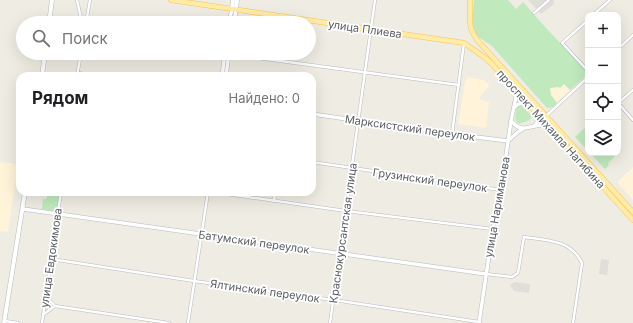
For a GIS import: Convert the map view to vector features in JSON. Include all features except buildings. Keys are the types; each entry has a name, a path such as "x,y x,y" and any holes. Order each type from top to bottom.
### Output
{"main road":[{"path":"50,16 52,0"},
{"name":"улица Плиева","path":"171,0 280,16"},
{"path":"233,0 234,9"},
{"path":"234,9 237,0"},
{"name":"проспект Михаила Нагибина","path":"471,0 470,28 478,41 537,107 547,126 633,220"},
{"name":"улица Плиева","path":"316,22 464,43"},
{"name":"проспект Михаила Нагибина","path":"464,43 484,57 633,212"},
{"path":"43,72 44,60"},
{"path":"5,322 25,196"}],"street":[{"path":"77,0 80,16"},
{"path":"87,16 90,0"},
{"name":"Краснокурсантская улица","path":"330,323 375,0"},
{"path":"534,13 549,0"},
{"path":"596,12 610,0"},
{"path":"232,16 234,9"},
{"path":"234,9 234,16"},
{"path":"585,23 562,43 585,68"},
{"path":"619,48 633,35"},
{"path":"452,134 464,43"},
{"path":"78,72 80,60"},
{"path":"223,72 225,60"},
{"path":"226,72 227,60"},
{"path":"278,60 459,85"},
{"path":"535,126 537,122 585,80"},
{"path":"621,100 633,90"},
{"name":"улица Нариманова","path":"479,322 517,92"},
{"path":"513,109 519,104 527,103 537,107"},
{"path":"621,106 633,120"},
{"name":"Марксистский переулок","path":"316,115 508,141"},
{"path":"511,121 516,126 523,129"},
{"path":"508,141 523,129 535,126 547,126"},
{"name":"Грузинский переулок","path":"316,163 501,190"},
{"name":"улица Евдокимова","path":"42,323 60,196"},
{"path":"188,323 207,196"},
{"path":"240,196 493,230"},
{"path":"274,201 275,196"},
{"name":"Батумский переулок","path":"23,209 486,274"},
{"path":"486,274 512,277 518,273 524,237 554,241 567,246 575,252 582,263 573,323"},
{"name":"Ялтинский переулок","path":"51,259 479,322"},
{"path":"46,297 55,306 169,323"},
{"path":"43,315 55,306"},
{"path":"5,322 18,323"}],"shaded area":[{"path":"528,0 554,0 554,4 541,14"},
{"path":"467,77 484,80 489,84 479,99 489,102 486,128 458,124"},
{"path":"564,84 570,90 557,102 550,95 550,88 559,87"},
{"path":"0,162 16,164 16,178 8,232 0,231"},
{"path":"633,167 633,200 617,182"},
{"path":"601,259 609,260 607,275 599,274"},
{"path":"515,282 530,284 529,293 514,291 510,285"}],"green space":[{"path":"474,0 508,0 516,9 523,2 585,69 585,77 570,90 564,84 560,88 550,88 551,95 557,103 553,107 547,108 492,46 474,34 472,26"},
{"path":"521,105 531,115 531,117 530,120 519,124 515,119 517,107"},
{"path":"585,128 585,148 575,137"},
{"path":"593,156 616,156 608,163 609,165 605,169"},
{"path":"47,196 59,196 57,209 54,211 42,209 43,199 46,199"}]}
